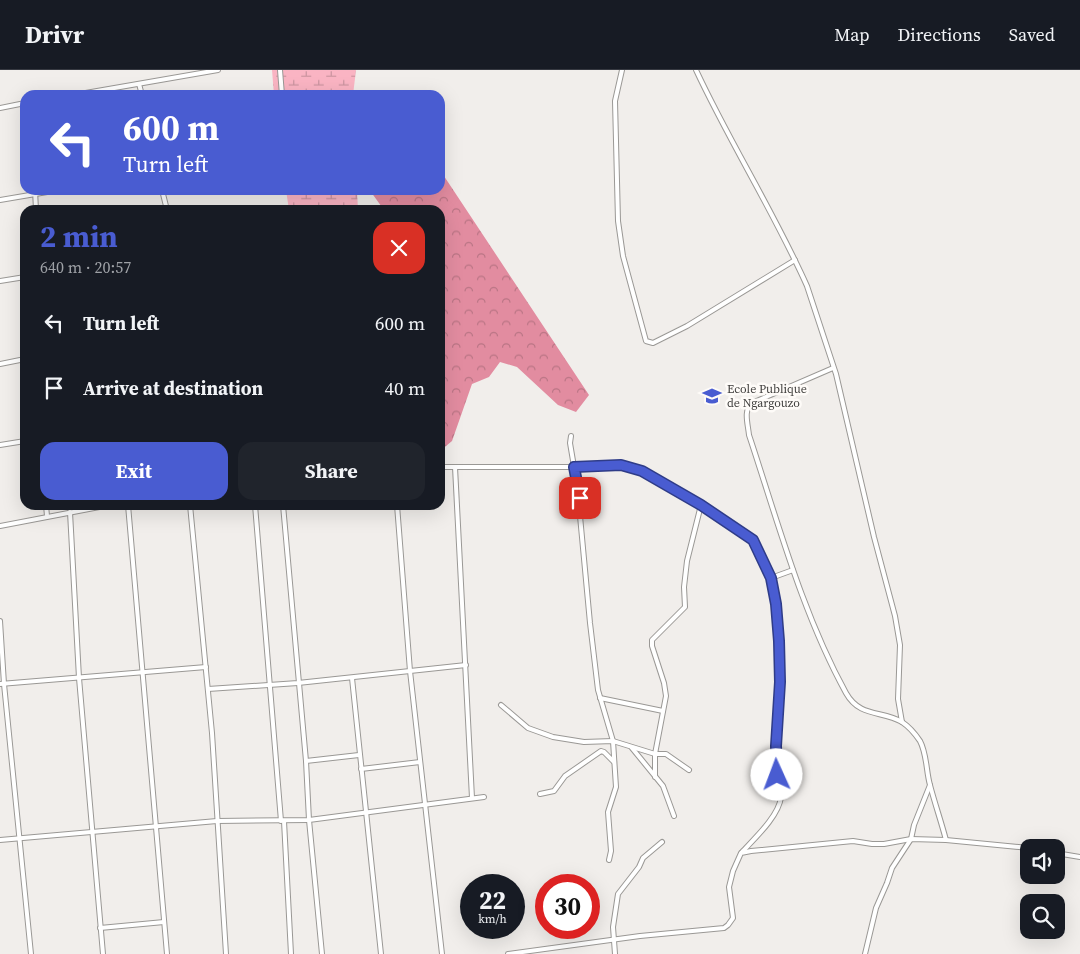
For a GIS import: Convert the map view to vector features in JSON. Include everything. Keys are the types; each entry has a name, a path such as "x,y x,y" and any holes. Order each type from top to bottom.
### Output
{"street":[{"path":"104,90 218,70"},
{"path":"280,70 282,90"},
{"path":"622,70 616,101 618,222 623,256 646,341 652,343 658,341 687,326 795,260"},
{"path":"696,70 772,212 807,286 836,374 874,537 895,616 900,645 898,699 902,722"},
{"path":"139,84 141,90"},
{"path":"0,108 20,104"},
{"path":"0,200 22,195"},
{"path":"0,281 20,278"},
{"path":"0,364 20,360"},
{"path":"833,368 748,406 746,412 749,435 813,628 854,705 862,710 902,722 920,741 946,840"},
{"path":"571,436 581,508 580,516 590,623 600,698 613,741 616,787 608,812 611,850 609,860"},
{"path":"0,445 20,441"},
{"path":"445,467 621,465 642,471 701,505 753,540 771,578 776,604 780,682 776,761 781,798 775,812 760,834 736,859 729,887 734,914 728,925 724,928 508,954"},
{"path":"456,467 472,798"},
{"path":"655,777 655,754 666,696 652,640 685,608 684,587 687,561 701,505"},
{"path":"46,510 47,516"},
{"path":"0,526 81,510"},
{"path":"128,510 167,954"},
{"path":"190,510 208,689 226,954"},
{"path":"255,510 283,821 291,954"},
{"path":"283,510 322,954"},
{"path":"397,510 410,671 442,954"},
{"path":"70,512 79,678 103,954"},
{"path":"771,578 793,570"},
{"path":"0,621 2,684 31,954"},
{"path":"208,689 352,678 466,665"},
{"path":"2,684 206,667"},
{"path":"352,678 381,954"},
{"path":"600,698 663,712"},
{"path":"501,705 528,728 553,737 584,742 613,741 655,754 666,754 689,770"},
{"path":"632,748 663,786 674,816"},
{"path":"540,794 554,791 565,776 601,751 614,762"},
{"path":"306,761 359,755"},
{"path":"361,769 420,762"},
{"path":"865,954 876,908 888,883 892,868 910,839 930,784"},
{"path":"0,840 217,821 309,820 484,796"},
{"path":"741,853 853,841 884,844 910,839 946,840 1020,847"},
{"path":"615,954 614,914 618,894 639,867 643,858 662,842"},
{"path":"1065,854 1080,857"},
{"path":"100,928 164,922"}],"green space":[{"path":"272,70 356,70 354,90 274,90"},
{"path":"445,178 589,395 576,412 558,405 517,367 500,362 489,377 472,384 452,441 445,447 445,205 380,205 373,195 445,195"},
{"path":"287,195 357,195 358,205 288,205"}],"place":[{"name":"Ecole Publique de Ngargouzo","path":"712,396"}],"route":[{"path":"580,498 574,467 621,465 642,471 688,497 753,540 771,578 776,604 780,682 776,746 777,775"}]}
